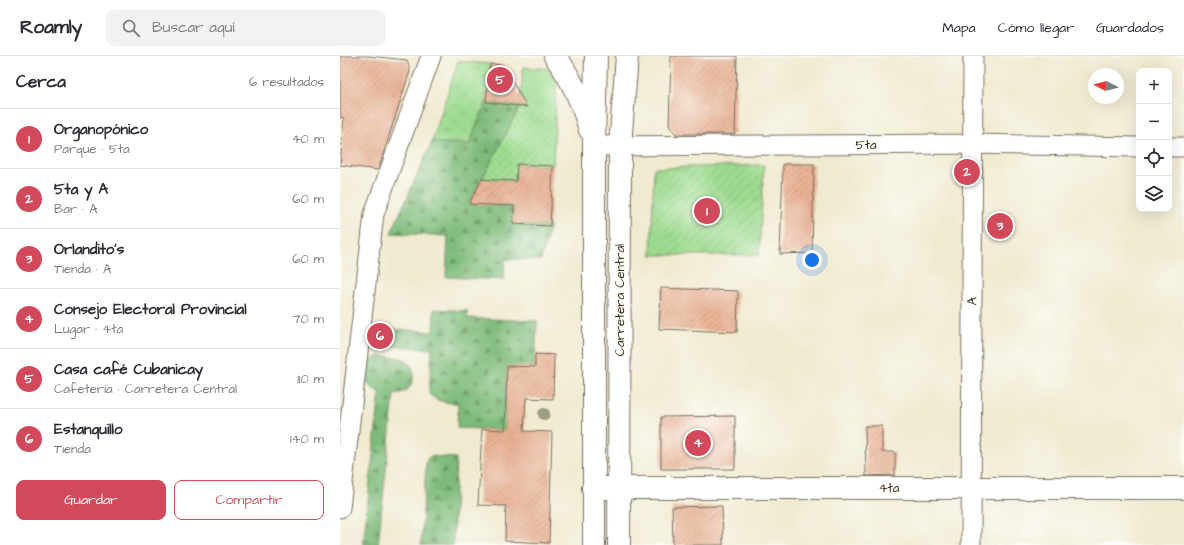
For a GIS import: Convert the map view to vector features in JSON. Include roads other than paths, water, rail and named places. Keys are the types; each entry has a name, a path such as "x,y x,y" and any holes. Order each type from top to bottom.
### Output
{"main road":[{"path":"555,56 566,72 586,115 594,146"},
{"name":"Carretera Central","path":"594,545 594,146 596,56"},
{"name":"Carretera Central","path":"618,545 620,146 627,56"},
{"name":"4ta","path":"593,488 1184,488"}],"street":[{"path":"340,508 374,214 431,56"},
{"name":"A","path":"971,545 970,488 973,56"},
{"name":"5ta","path":"594,146 973,144 1136,147"},
{"path":"1172,147 1184,147"}],"place":[{"name":"Casa café Cubanicay","path":"500,80"},
{"name":"5ta y A","path":"967,172"},
{"name":"Organopónico","path":"707,211"},
{"name":"Orlandito's","path":"1000,226"},
{"name":"Estanquillo","path":"380,336"},
{"name":"Consejo Electoral Provincial","path":"698,443"}]}
